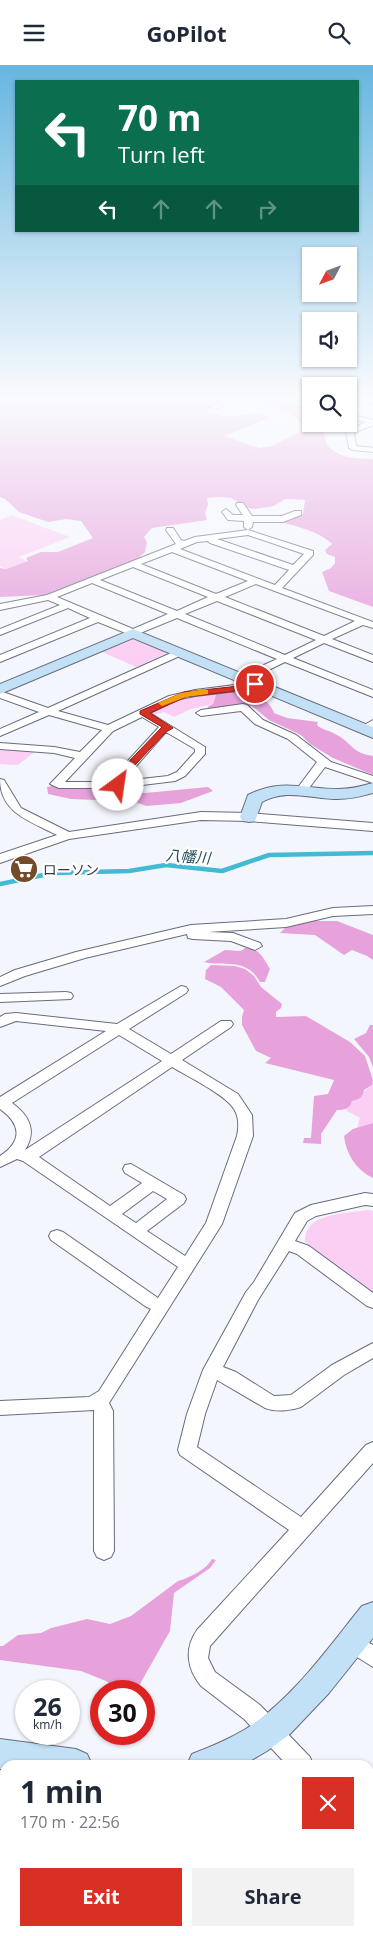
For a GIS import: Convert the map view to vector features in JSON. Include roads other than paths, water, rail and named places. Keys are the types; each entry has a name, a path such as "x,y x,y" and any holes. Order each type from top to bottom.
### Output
{"street":[{"path":"240,505 249,518 247,530 249,531"},
{"path":"229,517 283,519 298,513"},
{"path":"201,529 213,541 295,569"},
{"path":"170,530 178,542 184,544"},
{"path":"0,607 49,597 184,544 211,537 249,531 310,553 276,589"},
{"path":"172,549 373,625"},
{"path":"132,564 373,659"},
{"path":"92,580 373,695"},
{"path":"0,689 255,581"},
{"path":"49,597 248,681 369,729"},
{"path":"0,632 68,605"},
{"path":"0,659 98,618"},
{"path":"248,681 284,658 363,621"},
{"path":"0,733 180,652"},
{"path":"143,713 200,747 200,751 181,774 171,779 118,785 59,785 56,783 109,729 143,713 184,695 250,687 248,681"},
{"path":"0,693 47,711 109,729"},
{"path":"201,713 242,707 262,724 292,737 324,762 351,774 373,780"},
{"path":"118,785 117,779 162,730 169,728"},
{"path":"0,745 82,756"},
{"path":"302,790 324,762"},
{"path":"0,775 17,810 67,836"},
{"path":"249,817 252,801 258,797 282,790 302,790 335,795 373,788"},
{"path":"0,859 15,852 67,836 201,817 249,817 373,827"},
{"path":"0,982 20,973 81,955 183,930 211,926 286,923 333,912 373,910"},
{"path":"183,930 190,934 233,937 255,946"},
{"path":"22,1155 24,1125 13,1111 1,1103 182,990"},
{"path":"0,998 66,996"},
{"path":"0,1023 10,1017 16,1017 111,1027 232,1097 241,1106 247,1119 245,1136 214,1224 106,1396 98,1401 80,1405 0,1408"},
{"path":"0,1162 22,1155 172,1061 226,1024"},
{"path":"22,1155 188,1265"},
{"path":"131,1169 178,1199 136,1231"},
{"path":"110,1214 153,1183"},
{"path":"302,1528 187,1450 196,1414 212,1370 252,1296 301,1217 312,1211 365,1199 373,1200"},
{"path":"57,1235 151,1302 162,1306"},
{"path":"286,1244 303,1250 373,1302"},
{"path":"212,1370 230,1377 271,1403 295,1402 332,1373 373,1350"},
{"path":"98,1401 104,1411 104,1551"},
{"path":"297,1760 252,1711 208,1679 200,1666 198,1650 204,1637 373,1450"},
{"path":"217,1760 235,1753 270,1731 362,1649 373,1615"},
{"path":"0,1754 41,1760"}],"waterway":[{"name":"八幡川","path":"0,884 53,873 129,871 166,865 222,871 269,855 373,853"}],"place":[{"name":"ローソン","path":"24,869"}]}
